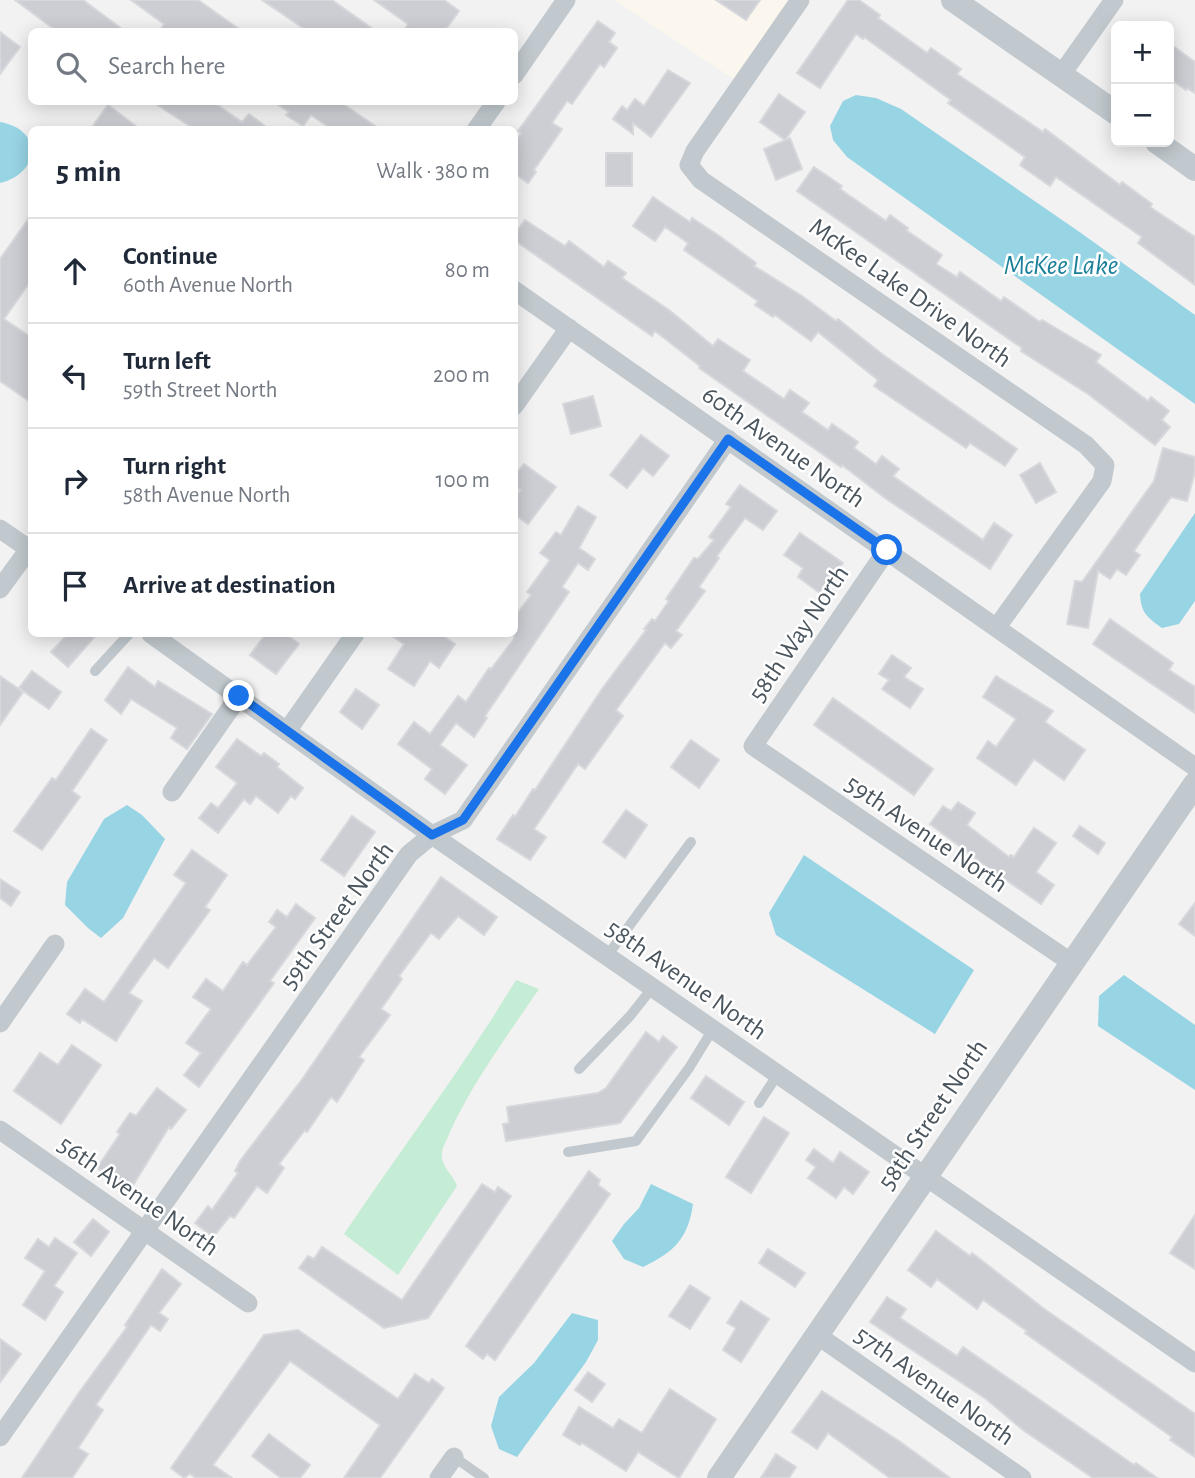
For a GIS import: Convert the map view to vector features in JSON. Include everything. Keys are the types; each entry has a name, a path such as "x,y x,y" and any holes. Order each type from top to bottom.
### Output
{"street":[{"path":"518,69 566,0"},
{"name":"McKee Lake Drive North","path":"800,0 695,151 689,165 701,180 1086,445 1105,465 1102,481 998,628"},
{"path":"953,0 1111,110"},
{"path":"1061,75 1114,0"},
{"path":"479,126 494,105"},
{"path":"1164,147 1195,169"},
{"name":"60th Avenue North","path":"518,293 1195,767"},
{"path":"518,400 569,328"},
{"name":"59th Street North","path":"0,1437 409,853 432,835 463,820 728,439"},
{"path":"0,529 28,549"},
{"name":"58th Way North","path":"753,746 887,550"},
{"path":"0,589 28,553"},
{"name":"58th Avenue North","path":"155,637 432,835 1195,1363"},
{"path":"287,731 353,637"},
{"path":"172,792 239,696"},
{"name":"59th Avenue North","path":"753,746 1072,963"},
{"name":"58th Street North","path":"719,1478 1195,784"},
{"path":"0,1023 55,944"},
{"name":"56th Avenue North","path":"0,1130 248,1303"},
{"name":"57th Avenue North","path":"817,1335 1022,1478"},
{"path":"439,1478 454,1457"}],"lane":[{"path":"95,671 126,637"},
{"path":"607,956 691,842"},
{"path":"579,1069 630,1016 653,987"},
{"path":"568,1152 636,1140 690,1068 713,1029"},
{"path":"759,1103 778,1073"},
{"path":"454,1457 484,1478"}],"shaded area":[{"path":"614,0 789,0 734,79"}],"green space":[{"path":"516,980 539,989 459,1113 442,1152 443,1162 457,1186 398,1275 344,1234 453,1077"}],"water":[{"name":"McKee Lake","path":"856,95 876,98 901,109 1195,315 1195,404 847,157 833,140 830,126 843,101"},
{"path":"0,122 15,127 28,139 28,164 13,178 0,183"},
{"path":"1195,513 1195,601 1179,624 1162,628 1146,614 1140,594"},
{"path":"127,805 142,815 165,839 123,918 101,938 65,905 67,882 104,819"},
{"path":"804,855 974,970 935,1034 776,935 769,913"},
{"path":"1124,975 1195,1025 1195,1090 1098,1026 1099,996"},
{"path":"651,1184 693,1204 691,1216 678,1243 663,1256 643,1267 624,1259 612,1241 639,1208"},
{"path":"572,1313 598,1320 598,1340 586,1362 517,1457 499,1449 491,1426 499,1397 534,1363"}],"building":[{"path":"15,0 83,0 121,28 53,28"},
{"path":"131,0 198,0 237,28 162,28 164,24"},
{"path":"262,0 332,0 371,28 303,28"},
{"path":"374,0 444,0 459,11 447,28 406,28 408,24"},
{"path":"716,0 760,0 746,20"},
{"path":"848,0 859,0 880,15 878,18 927,53 931,48 961,69 957,74 1043,132 1045,129 1195,237 1195,285 1138,243 1142,237 1056,177 1050,186 1020,165 1025,157 948,103 951,100 864,37 863,39 856,34 820,88 797,73"},
{"path":"598,21 615,33 609,42 617,48 604,67 600,64 572,104 567,101 552,123 562,129 528,183 518,176 518,137 521,133 518,131"},
{"path":"0,32 20,47 0,74"},
{"path":"1174,47 1195,62 1195,93 1187,88 1186,90 1174,82"},
{"path":"668,70 690,83 651,137 633,123 633,134 613,119 622,106 627,110 635,99 644,106"},
{"path":"779,94 805,112 785,140 760,122"},
{"path":"108,105 136,126 93,126"},
{"path":"158,105 217,105 242,122 249,114 265,126 190,126"},
{"path":"278,105 344,105 375,126 327,126 311,115 303,126 286,115 289,112"},
{"path":"790,138 802,169 776,180 764,149"},
{"path":"606,153 632,153 632,186 606,186"},
{"path":"814,167 886,221 890,215 908,228 906,230 942,255 936,264 957,277 960,272 1001,301 1004,297 1040,322 1042,320 1101,355 1096,362 1148,401 1151,397 1169,411 1162,420 1170,427 1155,445 1088,394 1021,351 1022,348 797,191"},
{"path":"653,197 690,222 692,218 718,235 756,263 754,266 836,321 838,319 882,354 1017,449 1005,466 970,443 966,448 874,386 878,380 818,332 811,341 775,315 773,317 755,305 758,301 684,250 688,243 665,227 655,241 633,226"},
{"path":"28,220 28,285 4,319 28,335 28,400 0,381 0,259"},
{"path":"525,220 565,246 569,241 604,267 608,261 626,273 622,278 669,310 713,346 718,339 750,360 743,371 784,399 790,390 809,403 802,412 828,430 832,424 858,442 854,448 876,464 882,456 899,469 893,476 983,540 994,523 1012,535 990,569 699,368 700,366 655,331 652,336 518,243 518,230"},
{"path":"593,396 601,426 571,434 563,404"},
{"path":"641,435 669,456 653,476 643,468 627,488 610,475"},
{"path":"1163,448 1195,457 1195,472 1187,501 1171,497 1134,551 1140,555 1126,575 1117,569 1110,579 1098,571 1088,628 1067,624 1075,581 1082,582 1154,481"},
{"path":"1040,463 1056,492 1036,503 1020,475"},
{"path":"524,464 556,487 528,524 518,517 518,493 521,490 518,488 518,471"},
{"path":"740,485 777,511 763,530 745,518 717,556 719,558 699,587 705,591 676,631 682,635 671,648 665,643 616,710 623,716 585,769 578,764 534,829 546,837 530,860 497,839 533,789 535,790 602,689 646,630 644,629 652,619 655,621 669,601 666,599 694,558 698,559 714,540 709,537 731,507 726,504"},
{"path":"578,506 596,517 579,548 595,559 588,570 578,563 562,587 569,592 485,716 487,718 474,737 456,723 440,745 467,765 445,794 425,779 432,769 398,744 414,722 430,734 458,696 466,702 489,668 491,669 514,637 518,637 518,613 531,595 527,592 550,560 540,553 556,532 561,535"},
{"path":"800,533 843,563 820,593 798,577 803,568 784,555"},
{"path":"1110,619 1173,663 1169,670 1195,687 1195,713 1093,644"},
{"path":"65,637 94,637 68,667 51,652"},
{"path":"264,637 290,637 299,644 276,674 250,655"},
{"path":"394,637 444,637 455,644 439,668 430,661 414,686 388,669 404,644"},
{"path":"892,655 911,668 904,677 923,689 910,708 882,689 889,680 879,674"},
{"path":"128,667 155,687 158,681 212,714 187,749 171,738 177,728 131,699 121,714 105,700"},
{"path":"32,671 61,692 49,709 19,688"},
{"path":"0,676 23,692 0,725"},
{"path":"996,676 1053,711 1045,722 1085,750 1064,780 1034,759 1016,785 977,758 988,741 996,747 1016,719 983,697"},
{"path":"356,689 379,705 362,729 340,712"},
{"path":"833,698 933,769 914,795 814,725"},
{"path":"91,729 107,740 72,791 80,797 42,850 14,831 52,778 56,780"},
{"path":"237,739 261,756 264,753 279,764 277,767 303,788 295,799 291,796 278,813 256,796 250,804 244,799 218,833 199,818 211,803 218,808 237,783 216,767"},
{"path":"691,740 719,760 699,788 671,767"},
{"path":"958,802 975,813 967,825 1009,857 1014,857 1034,828 1056,843 1036,872 1054,885 1041,904 930,824 943,806 951,811"},
{"path":"626,810 647,825 625,858 603,842"},
{"path":"352,816 375,832 344,876 321,860"},
{"path":"1080,826 1105,843 1098,854 1073,836"},
{"path":"192,850 227,875 205,907 210,910 168,968 154,958 129,993 142,1001 116,1041 82,1019 80,1023 67,1014 85,989 104,1002 186,883 174,875"},
{"path":"441,877 497,917 484,935 458,916 439,939 431,933 399,976 402,979 381,1009 390,1015 359,1057 364,1060 337,1102 331,1097 307,1132 305,1130 279,1164 284,1168 267,1193 257,1186 234,1218 230,1216 213,1237 195,1223 208,1206 212,1210 238,1173 235,1171 240,1161 303,1078"},
{"path":"0,879 20,892 11,906 0,898"},
{"path":"1195,903 1195,936 1179,924"},
{"path":"296,904 315,918 270,981 274,983 199,1087 184,1075 201,1053 186,1043 211,1009 193,997 206,979 223,991 243,962 247,965 276,927 269,922 277,910 287,917"},
{"path":"646,1032 659,1042 663,1036 677,1047 620,1123 506,1141 503,1124 509,1123 507,1107 598,1093 606,1088"},
{"path":"72,1045 101,1065 61,1124 14,1091 40,1053 58,1065"},
{"path":"706,1076 744,1102 729,1125 691,1098"},
{"path":"157,1088 186,1110 171,1129 169,1127 130,1190 97,1168 120,1134 117,1132 130,1113 136,1116"},
{"path":"764,1117 789,1133 751,1193 726,1177"},
{"path":"814,1149 833,1163 840,1152 869,1172 853,1194 844,1187 836,1198 808,1178 816,1167 806,1160"},
{"path":"589,1171 600,1180 598,1185 610,1194 495,1360 487,1354 483,1359 466,1346"},
{"path":"482,1184 495,1192 498,1187 511,1196 428,1318 384,1328 299,1268 308,1256 314,1259 322,1247 402,1300"},
{"path":"1195,1215 1195,1269 1170,1253"},
{"path":"93,1219 109,1232 91,1256 74,1242"},
{"path":"936,1231 970,1256 972,1253 1043,1308 1195,1414 1195,1457 1170,1440 1172,1437 983,1300 977,1309 937,1279 931,1287 908,1270"},
{"path":"55,1238 77,1253 54,1286 63,1292 45,1320 23,1305 45,1271 25,1258 38,1239 49,1247"},
{"path":"768,1249 805,1273 795,1287 759,1263"},
{"path":"162,1269 181,1284 159,1313 168,1319 160,1331 151,1325 96,1405 103,1410 78,1448 88,1454 72,1478 22,1478 127,1327 125,1325"},
{"path":"690,1285 710,1298 690,1329 669,1316"},
{"path":"887,1297 906,1309 900,1318 957,1356 963,1347 1157,1478 1093,1478 1023,1430 986,1399 870,1322"},
{"path":"741,1301 769,1319 741,1362 723,1350 736,1328 727,1323"},
{"path":"298,1330 398,1399 415,1374 429,1383 432,1379 444,1388 380,1478 344,1478 380,1425 290,1361 213,1465 232,1478 196,1478 190,1474 184,1478 171,1468 264,1335"},
{"path":"0,1339 21,1354 0,1382"},
{"path":"588,1372 605,1384 592,1402 575,1390"},
{"path":"670,1389 716,1419 679,1478 638,1452 626,1471 582,1443 580,1445 563,1435 579,1407 613,1428 619,1419 642,1433"},
{"path":"822,1391 950,1478 890,1478 828,1433 817,1449 792,1432"},
{"path":"269,1434 310,1465 300,1478 281,1478 252,1456"},
{"path":"776,1454 796,1467 789,1478 761,1478"}],"route":[{"path":"239,696 432,835 463,820 728,439 887,550"}]}
